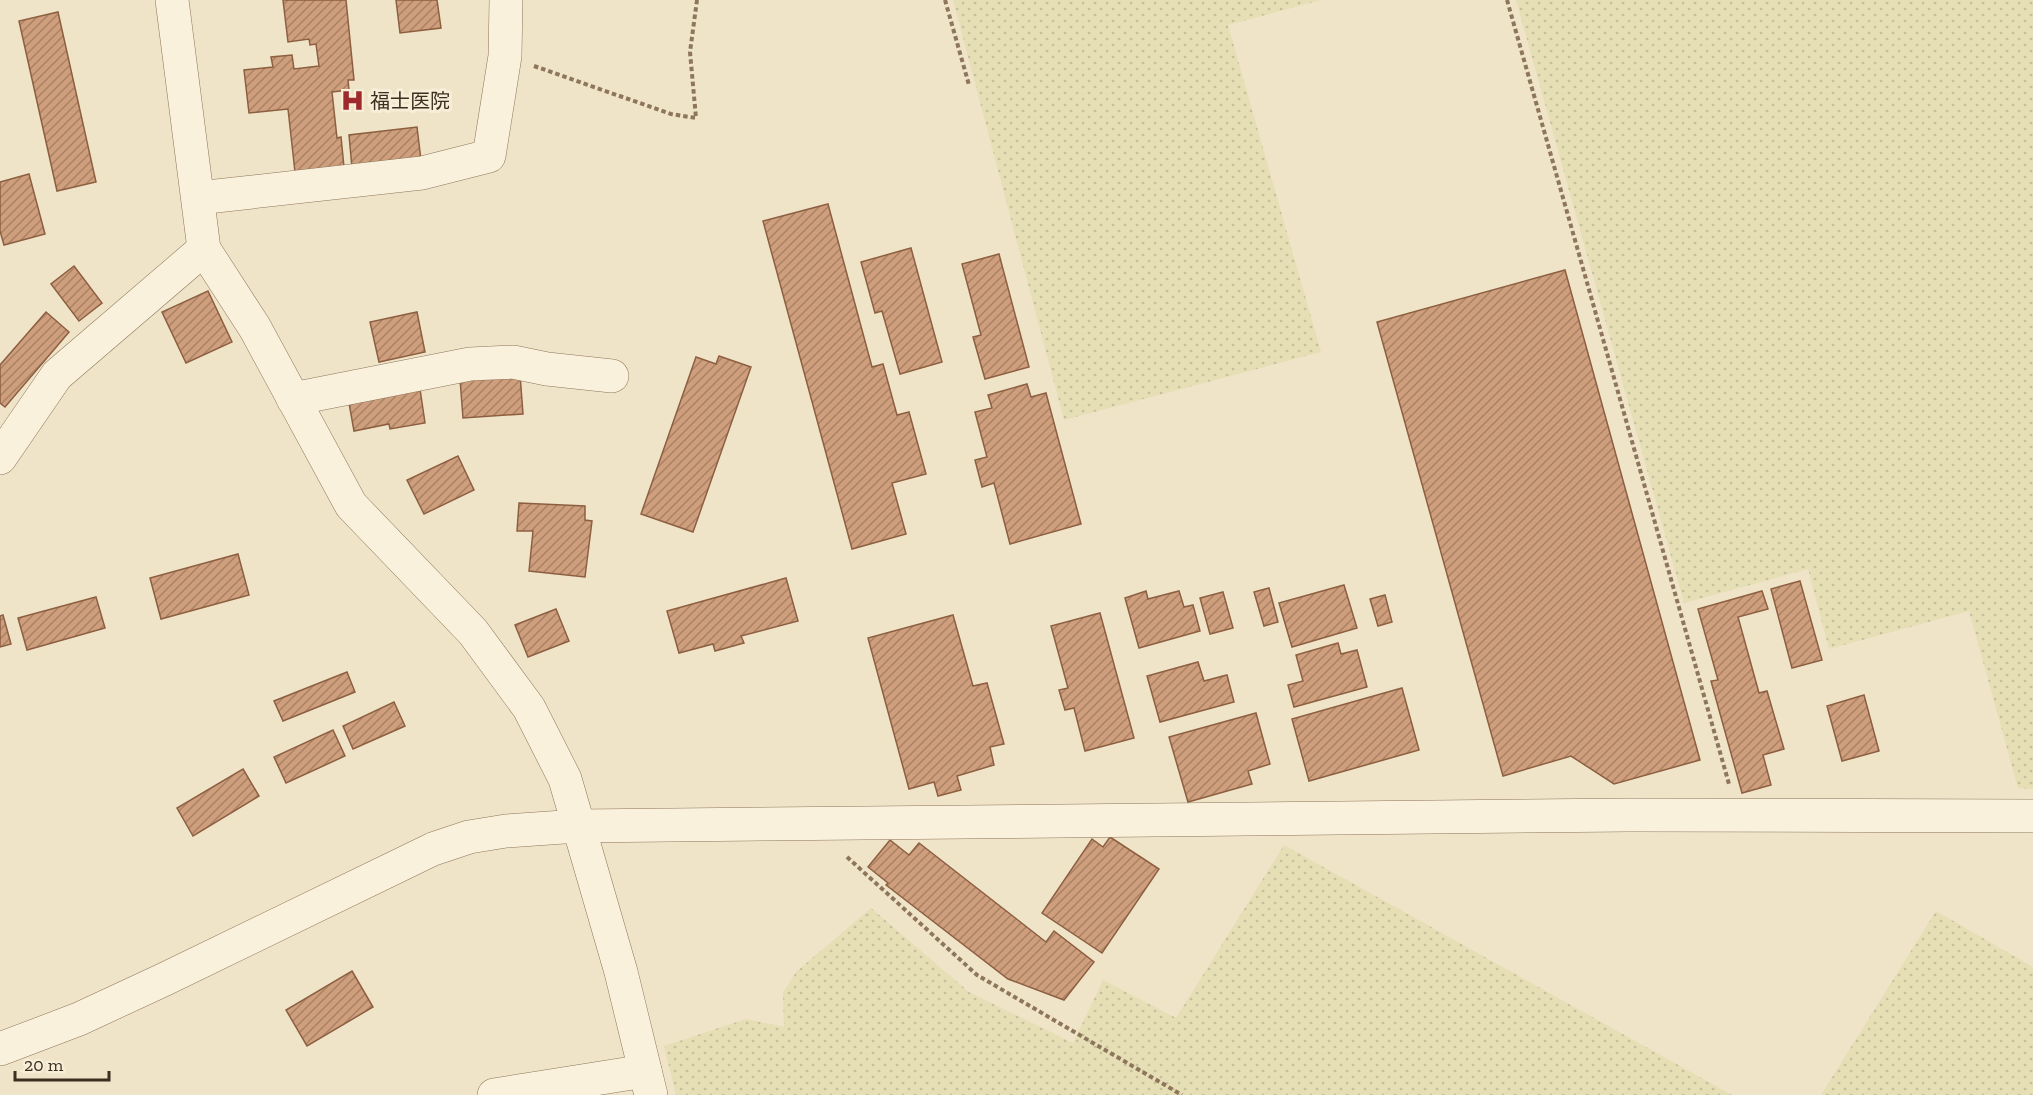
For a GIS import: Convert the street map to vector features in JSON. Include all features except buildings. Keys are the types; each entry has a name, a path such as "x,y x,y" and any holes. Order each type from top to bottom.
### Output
{"street":[{"path":"172,0 204,249 255,328 351,505 473,632 529,708 565,779 621,972 648,1083 494,1095"},
{"path":"198,198 422,173 489,156 505,56 506,0"},
{"path":"3,444 57,375 204,249"},
{"path":"293,399 470,364 513,362 547,369 612,376"},
{"path":"0,1049 79,1018 152,985 433,849 469,837 506,831 578,826 1173,819 1629,815 2033,816"}],"path":[{"path":"505,56 671,114 696,118 690,52 697,0"},
{"path":"945,0 969,85"},
{"path":"1507,0 1739,816"},
{"path":"812,825 977,975 1182,1095"}],"shaded area":[{"path":"953,0 1321,0 1228,25 1321,352 1064,420"},
{"path":"1516,0 2033,0 2033,789 2018,788 1969,611 1829,649 1808,569 1684,603"},
{"path":"1284,845 1732,1095 676,1095 664,1046 746,1019 784,1027 783,993 796,972 871,908 969,992 1073,1043 1103,980 1176,1018"},
{"path":"1936,911 2033,967 2033,1095 1821,1095"}],"place":[{"name":"福士医院","path":"352,101"}]}
